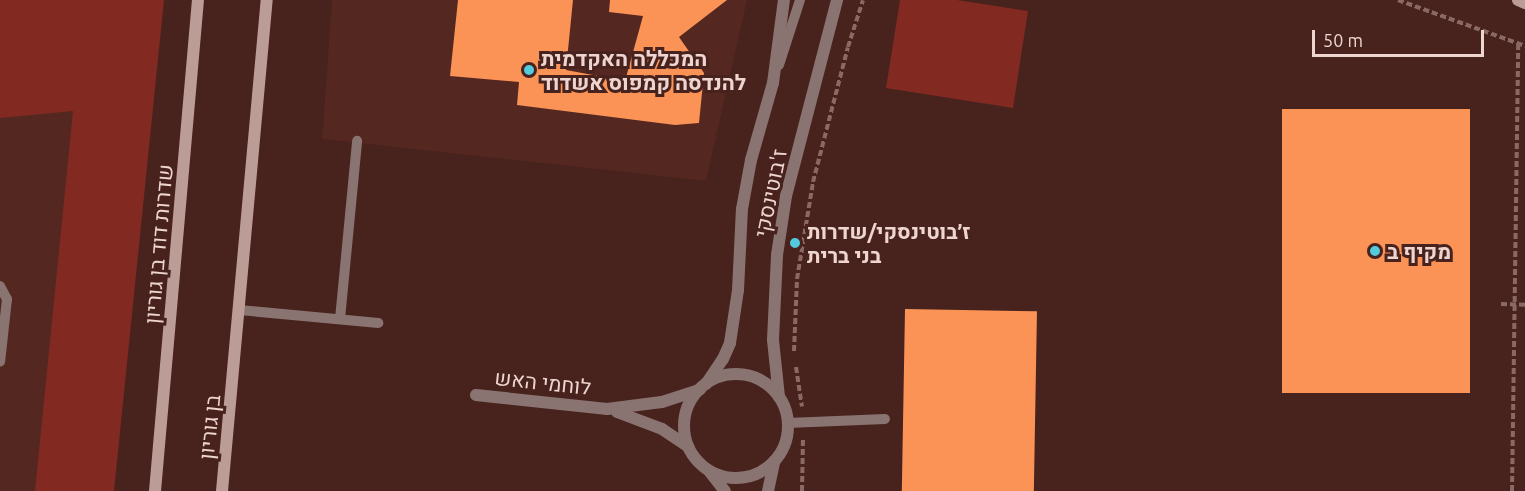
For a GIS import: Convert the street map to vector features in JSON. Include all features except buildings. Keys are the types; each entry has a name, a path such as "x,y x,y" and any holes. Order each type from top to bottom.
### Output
{"main road":[{"name":"שדרות דוד בן גוריון","path":"155,491 198,0"},
{"path":"239,310 267,0"},
{"path":"1519,0 1525,4"},
{"name":"בן גוריון","path":"222,491 239,310"}],"street":[{"name":"ז'בוטינסקי","path":"703,387 723,359 730,343 738,290 742,209 751,160 773,83 784,0"},
{"name":"ז'בוטינסקי","path":"779,397 773,340 777,255 786,196 837,0"},
{"path":"725,491 710,471 698,461 689,447 685,432 690,402 703,387 727,375 750,376 764,383 779,397 788,423 785,444 774,462 768,491"},
{"name":"לוחמי האש","path":"607,409 662,402 703,387"},
{"name":"לוחמי האש","path":"476,395 607,409 640,418 689,447"},
{"path":"710,471 723,476 744,477 757,474 774,462"}],"lane":[{"path":"773,83 800,0"},
{"path":"340,319 357,141"},
{"path":"0,286 3,300 0,361"},
{"path":"239,310 378,323"},
{"path":"788,423 885,419"}],"path":[{"path":"794,357 797,279 812,191 848,47 863,0"},
{"path":"1398,0 1525,46"},
{"path":"1512,491 1518,45"},
{"path":"1501,304 1525,305"}],"shaded area":[{"path":"0,0 147,0 97,491 0,491"},
{"path":"0,0 164,0 114,491 35,491 73,111 0,118"},
{"name":"המכללה האקדמית להנדסה קמפוס אשדוד","path":"332,0 747,0 706,181 322,139"},
{"path":"900,0 957,0 1028,11 1013,108 886,88"}],"place":[{"name":"המכללה האקדמית להנדסה קמפוס אשדוד","path":"529,70"},
{"name":"ז׳בוטינסקי/שדרות בני ברית","path":"795,243"},
{"name":"מקיף ב","path":"1375,251"}]}
